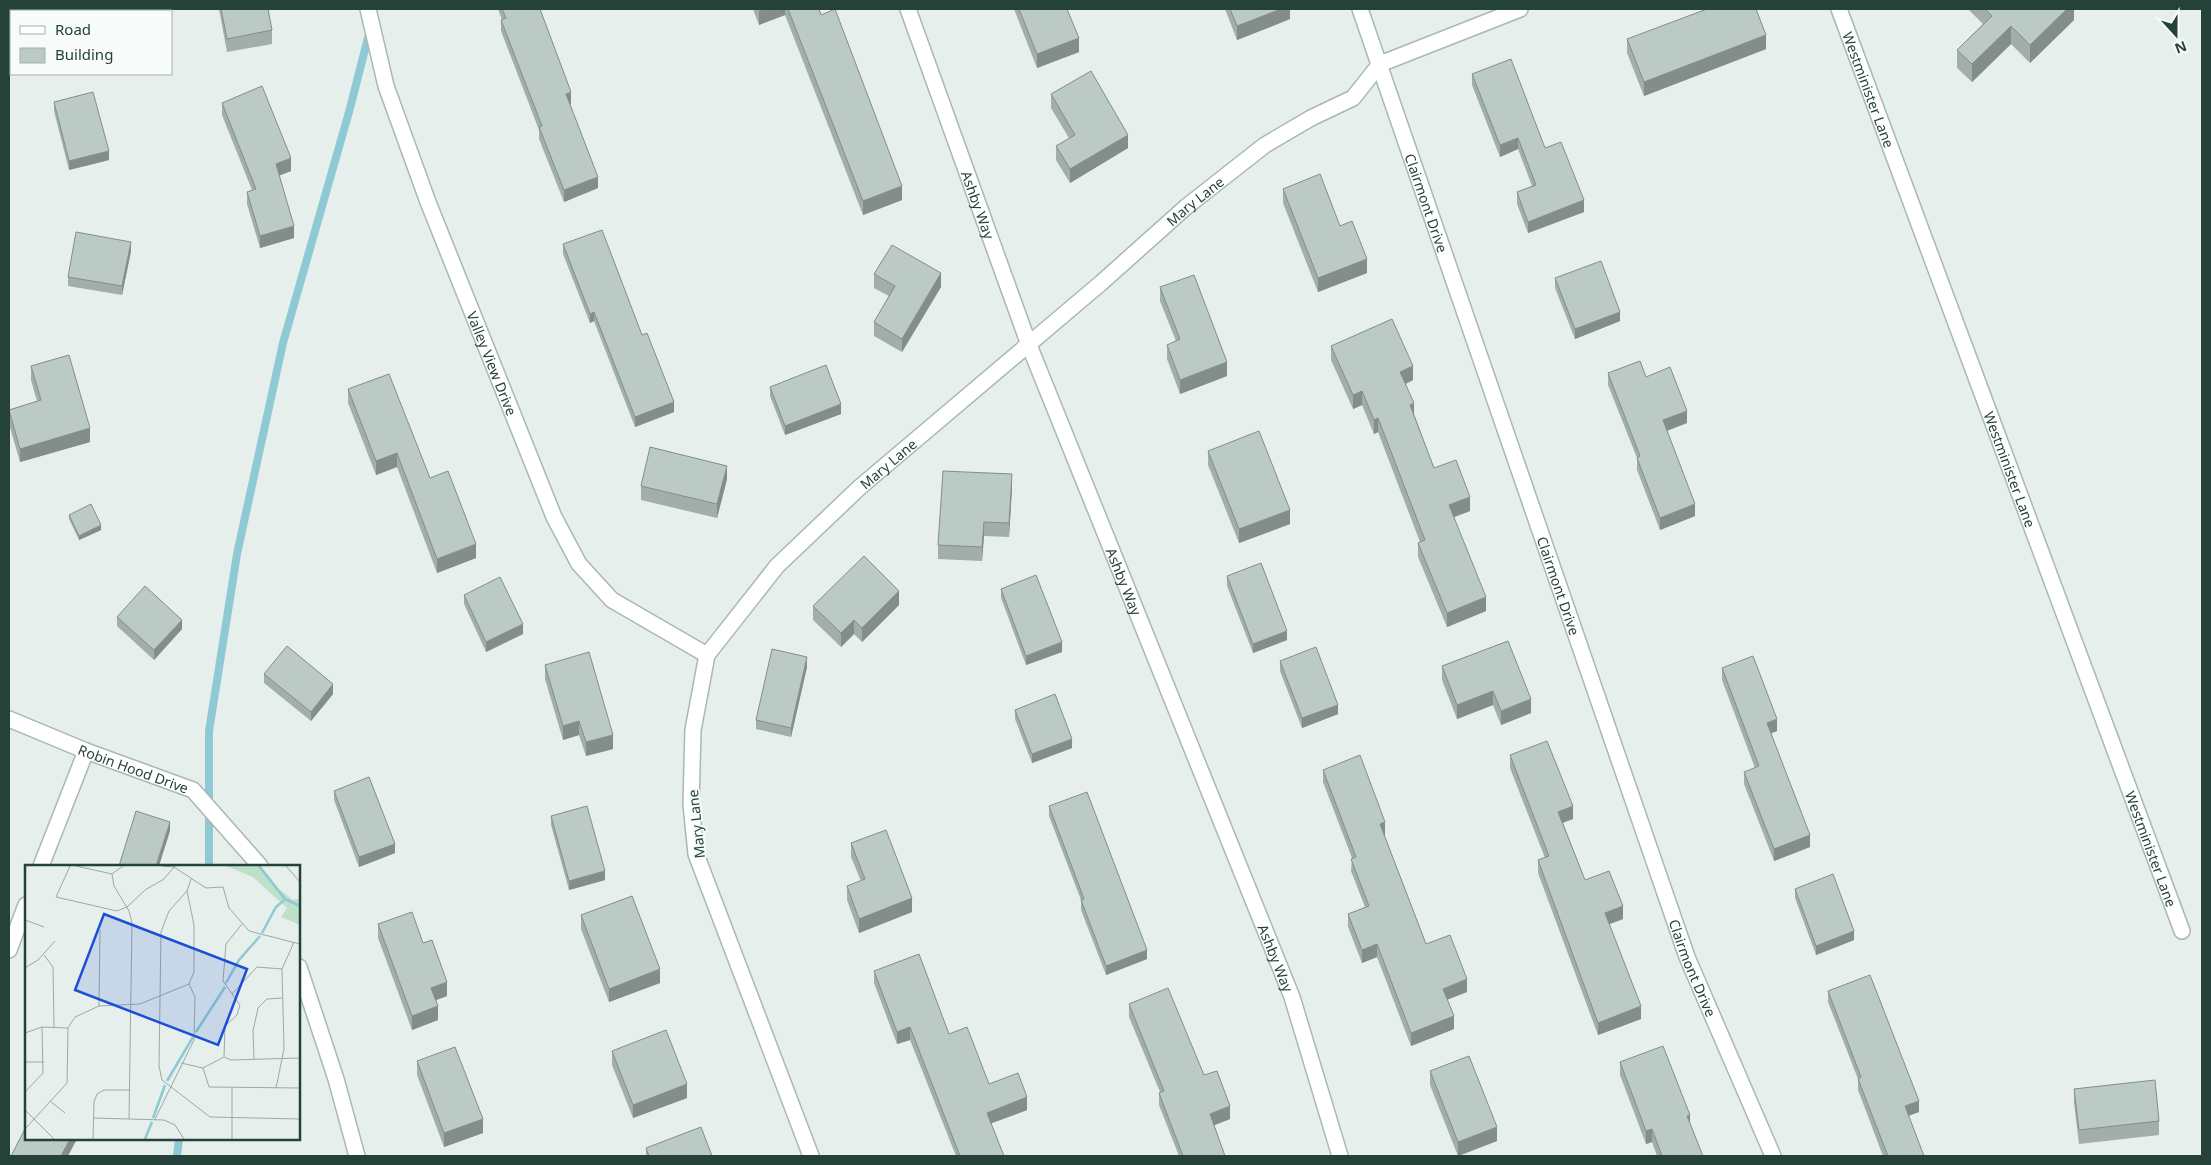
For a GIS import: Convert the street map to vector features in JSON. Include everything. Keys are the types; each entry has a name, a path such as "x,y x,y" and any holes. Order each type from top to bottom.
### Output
{"street":[{"name":"Valley View Drive","path":"368,9 386,86 428,202 554,517 579,564 612,600 707,655"},
{"name":"Ashby Way","path":"908,9 1029,345 1292,997 1340,1156"},
{"name":"Clairmont Drive","path":"1360,9 1687,957 1773,1156"},
{"path":"1380,64 1520,9"},
{"name":"Westminister Lane","path":"1839,9 2182,931"},
{"name":"Mary Lane","path":"810,1156 696,854 691,804 693,730 707,655 777,566 860,487 1029,345 1186,207 1265,145 1311,118 1353,98 1380,64"},
{"name":"Robin Hood Drive","path":"9,719 86,751 193,790 259,865"},
{"path":"41,865 86,751"},
{"path":"9,950 25,908"},
{"path":"300,970 336,1079 358,1156"}],"building":[{"path":"35,9 73,9 73,10"},
{"path":"221,9 268,9 272,30 227,39"},
{"path":"502,9 540,9 571,92 566,94 598,177 564,190 539,127 542,126 501,20 506,18"},
{"path":"788,9 819,9 821,15 835,9 902,186 863,201"},
{"path":"1019,9 1067,9 1079,38 1037,54"},
{"path":"1230,9 1281,9 1237,26"},
{"path":"1707,9 1756,9 1766,35 1644,82 1627,39"},
{"path":"1985,9 2067,9 2030,45 2011,26 1972,64 1957,50 1992,16"},
{"path":"1511,59 1545,148 1561,142 1584,200 1528,222 1517,192 1536,185 1518,138 1500,145 1472,74"},
{"path":"1091,71 1128,135 1070,169 1056,146 1075,135 1051,94"},
{"path":"262,86 291,158 276,164 294,226 260,236 247,192 256,189 222,103"},
{"path":"93,92 109,151 69,161 54,102"},
{"path":"1320,174 1340,226 1352,221 1367,259 1318,278 1283,189"},
{"path":"602,230 642,335 647,333 674,402 635,417 594,312 590,314 563,244"},
{"path":"76,232 131,242 122,286 68,277"},
{"path":"892,245 941,273 902,339 874,322 895,286 874,274"},
{"path":"1601,261 1620,312 1575,329 1555,278"},
{"path":"1194,275 1227,362 1180,380 1167,345 1180,339 1160,287"},
{"path":"1392,319 1413,366 1400,372 1414,403 1410,405 1434,468 1456,460 1470,497 1449,505 1486,597 1447,613 1418,543 1425,540 1378,418 1374,420 1362,391 1353,395 1331,346"},
{"path":"69,355 90,428 20,449 9,410 41,400 31,366"},
{"path":"1640,361 1646,377 1670,367 1687,411 1663,420 1695,504 1660,518 1637,458 1640,456 1608,373"},
{"path":"826,365 841,404 785,426 770,387"},
{"path":"389,374 430,478 448,471 476,544 437,559 397,453 376,461 348,389"},
{"path":"1259,431 1290,510 1239,529 1208,451"},
{"path":"650,447 727,466 717,504 641,486"},
{"path":"943,471 1012,474 1009,523 984,522 982,547 938,545"},
{"path":"91,504 101,525 79,536 69,515"},
{"path":"864,556 899,591 862,628 854,620 841,633 813,606"},
{"path":"1261,563 1287,631 1253,644 1227,576"},
{"path":"1036,575 1062,642 1026,656 1001,589"},
{"path":"500,577 523,624 486,642 464,595"},
{"path":"145,586 182,620 154,650 117,617"},
{"path":"1508,641 1531,699 1501,711 1493,691 1457,705 1442,666"},
{"path":"287,646 333,684 311,712 264,674"},
{"path":"1316,647 1338,705 1302,718 1280,661"},
{"path":"772,649 807,657 791,728 756,720"},
{"path":"589,652 613,735 586,742 579,721 563,726 545,665"},
{"path":"1753,656 1777,719 1767,723 1810,835 1774,849 1744,772 1759,766 1722,668"},
{"path":"1055,694 1072,739 1032,754 1015,710"},
{"path":"1547,741 1573,806 1558,812 1585,880 1609,871 1623,906 1605,913 1641,1006 1598,1023 1538,860 1549,856 1510,755"},
{"path":"1360,755 1385,822 1380,824 1426,944 1450,935 1467,979 1443,989 1454,1016 1411,1033 1377,944 1362,950 1348,914 1369,906 1351,859 1356,857 1323,770"},
{"path":"369,777 395,844 359,857 334,791"},
{"path":"1087,792 1147,950 1106,966 1081,900 1084,899 1049,806"},
{"path":"587,806 605,871 569,881 551,816"},
{"path":"136,811 170,822 156,865 119,865"},
{"path":"886,830 912,898 859,919 847,886 865,879 851,843"},
{"path":"1833,874 1854,931 1816,946 1795,889"},
{"path":"632,896 660,969 609,989 581,915"},
{"path":"412,912 423,943 432,940 447,982 431,988 438,1006 412,1016 378,924"},
{"path":"919,954 949,1034 967,1027 989,1084 1018,1073 1027,1097 987,1113 1004,1156 960,1156 910,1027 897,1032 874,971"},
{"path":"1870,975 1919,1101 1905,1106 1924,1156 1888,1156 1858,1079 1861,1077 1828,991"},
{"path":"1168,988 1204,1075 1217,1071 1230,1106 1210,1114 1225,1156 1183,1156 1159,1093 1164,1091 1129,1004"},
{"path":"666,1030 687,1084 633,1105 612,1051"},
{"path":"1663,1046 1690,1115 1687,1116 1703,1156 1662,1156 1652,1129 1646,1131 1620,1062"},
{"path":"455,1047 483,1119 444,1133 417,1061"},
{"path":"1469,1056 1497,1127 1458,1142 1430,1071"},
{"path":"2155,1080 2159,1121 2079,1130 2074,1089"},
{"path":"701,1127 712,1156 649,1156 646,1148"},
{"path":"25,1129 25,1140 69,1140 61,1156 11,1156"}],"waterway":[{"path":"209,865 209,731 237,554 283,343 349,112 370,30"},
{"path":"177,1156 179,1140"}]}
